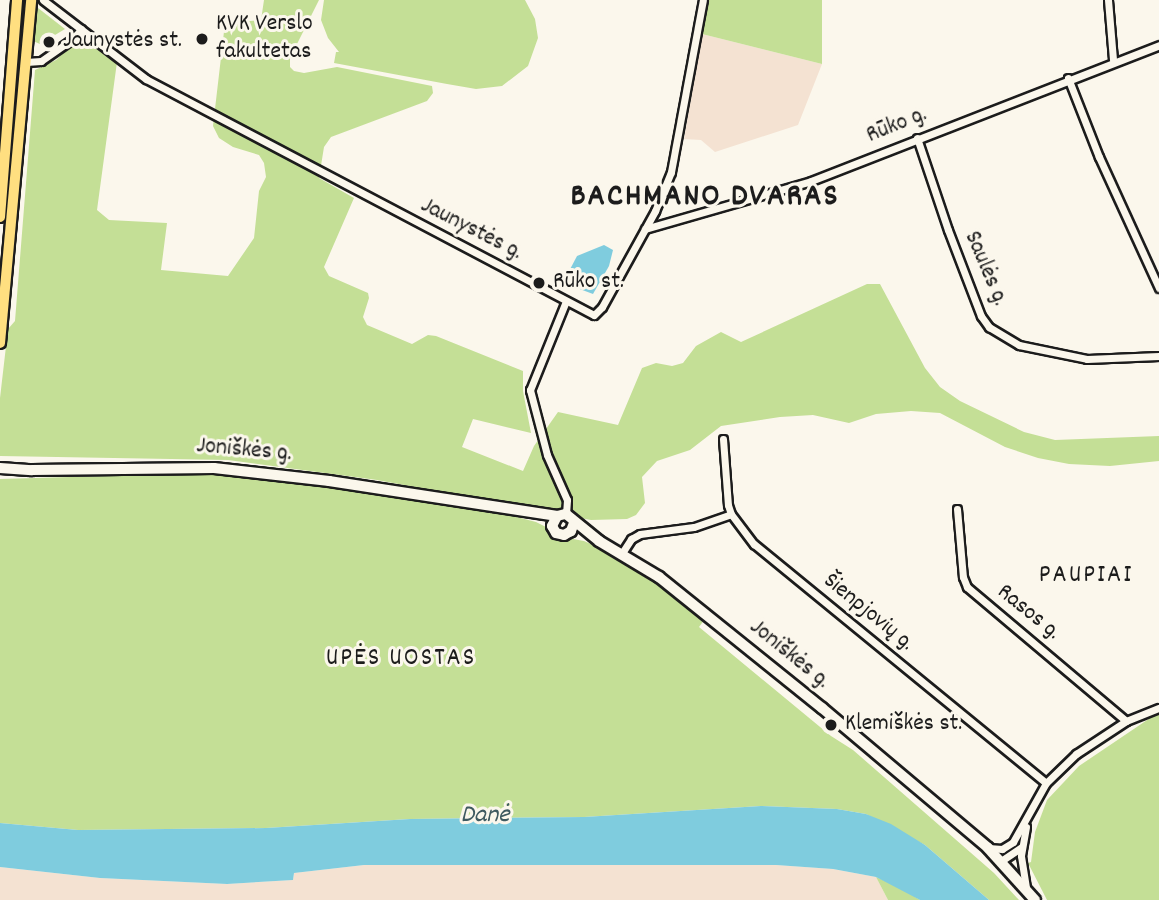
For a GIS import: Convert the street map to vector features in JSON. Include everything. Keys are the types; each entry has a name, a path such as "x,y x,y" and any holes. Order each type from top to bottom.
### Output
{"main road":[{"path":"0,217 17,0"},
{"path":"0,343 31,0"},
{"name":"Joniškės g.","path":"0,468 32,471 214,468 342,483 574,523 659,577 812,699 988,848 1035,900"},
{"name":"Joniškės g.","path":"558,519 560,535 568,534 599,541"},
{"path":"568,534 574,523"}],"street":[{"name":"Jaunystės g.","path":"44,0 146,79 594,315 599,312 645,229 671,172 703,0"},
{"path":"1108,0 1113,60"},
{"path":"26,62 41,61 73,39 81,29"},
{"name":"Rūko g.","path":"645,229 811,181 1113,60 1159,45"},
{"path":"1068,78 1089,135 1159,288"},
{"name":"Saulės g.","path":"917,138 948,230 981,316 989,327 1019,345 1087,359 1159,356"},
{"path":"558,519 567,500 547,455 530,390 566,301"},
{"path":"622,553 631,539 640,534 694,527 731,514 723,439"},
{"name":"Rasos g.","path":"957,509 963,577 967,587 1126,721"},
{"name":"Šienpjovių g.","path":"731,514 754,544 773,561 1046,783"},
{"path":"1001,861 1046,783 1076,754 1126,721 1159,708"},
{"path":"1026,887 1022,847 1027,819"},
{"path":"988,848 1009,846"},
{"path":"1001,861 1022,847"}],"shaded area":[{"path":"702,34 822,64 798,125 715,152 701,140 684,139"},
{"path":"364,865 776,865 833,869 876,877 888,900 0,900 0,867 100,878 227,884 293,880 294,873"}],"green space":[{"path":"264,0 319,0 290,58 290,67 294,71 304,73 337,67 432,86 433,93 427,101 331,137 324,147 319,178 354,198 324,267 329,276 368,293 363,317 367,325 412,344 428,335 436,336 523,371 523,391 531,433 473,419 462,447 523,471 534,446 558,412 618,425 642,368 656,363 672,366 683,363 696,346 721,332 741,342 867,284 880,284 925,368 940,387 960,401 1024,432 1055,440 1159,436 1159,461 1110,466 1069,464 1038,458 1005,447 940,413 911,411 876,414 849,423 813,415 780,417 721,426 690,450 657,461 642,477 645,503 636,515 627,519 591,520 377,480 228,460 0,456 0,398 8,329 15,321 35,70 56,60 81,36 117,62 97,210 109,220 167,223 161,270 228,276 254,238 259,191 266,177 264,163 259,155 233,147 219,138 213,126 225,23 261,20"},
{"path":"324,0 525,0 535,19 538,38 528,66 502,86 476,89 447,84 334,63 336,52 339,52 328,38 321,20"},
{"path":"707,0 822,0 822,64 702,34"},
{"path":"38,8 65,29 40,44 33,41 35,11"},
{"path":"209,473 388,495 509,515 536,522 548,528 551,535 584,541 622,558 705,619 699,627 831,736 853,750 994,873 1019,900 989,900 925,845 866,814 837,809 761,806 584,817 410,819 266,828 78,830 0,823 0,479"},
{"path":"1159,712 1159,900 1047,900 1028,863 1031,862 1035,832 1047,800 1079,766"},
{"path":"876,877 901,888 920,900 888,900"}],"water":[{"path":"604,245 613,250 609,266 593,294 569,285 566,277 577,256"},
{"path":"761,806 837,809 866,814 891,824 925,845 989,900 920,900 876,877 833,869 776,865 364,865 294,873 293,880 227,884 100,878 0,867 0,823 78,830 266,828 410,819 584,817"}],"place":[{"name":"KVK Verslo fakultetas","path":"202,39"},
{"name":"Jaunystės st.","path":"49,42"},
{"name":"Rūko st.","path":"539,283"},
{"name":"Klemiškės st.","path":"831,725"}],"district":[{"name":"BACHMANO DVARAS","path":"705,198"},
{"name":"PAUPIAI","path":"1086,576"},
{"name":"UPĖS UOSTAS","path":"401,659"}],"water label":[{"name":"Danė","path":"485,816"}]}
